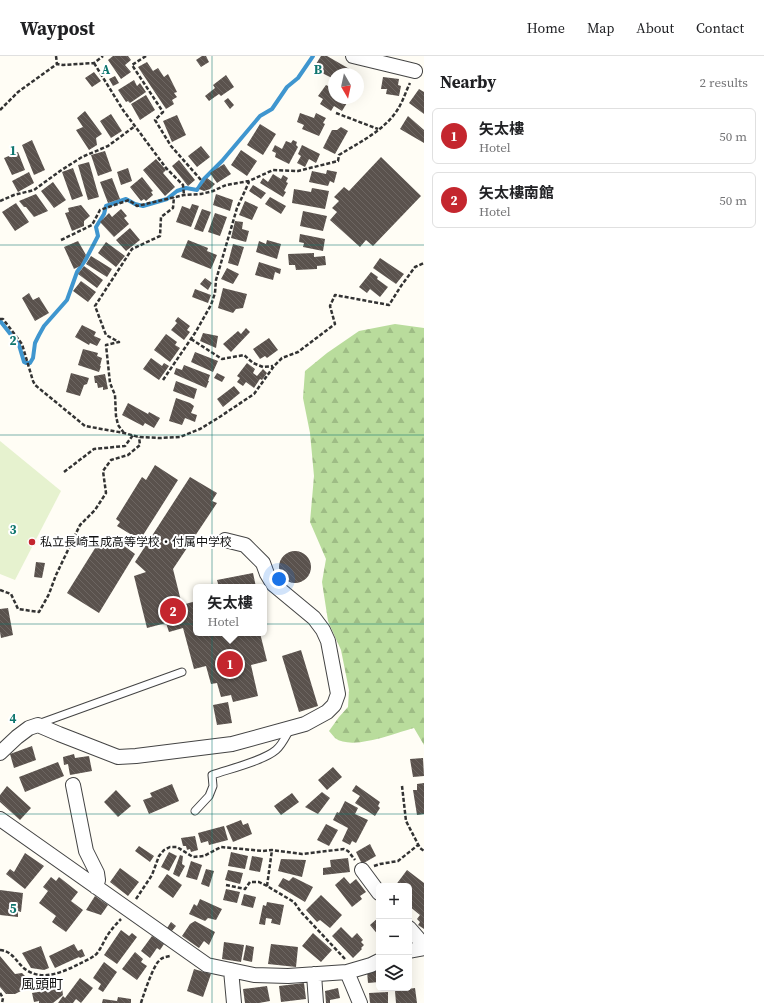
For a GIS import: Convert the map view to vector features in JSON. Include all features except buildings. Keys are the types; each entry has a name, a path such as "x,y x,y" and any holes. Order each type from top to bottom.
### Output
{"street":[{"path":"354,56 415,71"},
{"path":"0,753 23,732 38,724 59,734 118,757 232,744 305,724 328,712 334,705 338,694 328,641 323,630 314,618 273,584 263,563 245,545 225,540"},
{"path":"73,785 86,851 97,873 98,880 96,887"},
{"path":"0,819 207,965 254,976 288,976 351,971 376,962"},
{"path":"362,870 376,889"},
{"path":"412,932 424,946 412,950"},
{"path":"232,970 234,1003"},
{"path":"351,971 360,1003"},
{"path":"314,974 316,1003"}],"lane":[{"path":"38,724 182,672"},
{"path":"195,811 209,796 213,786 212,774 262,758 271,753 276,750 283,741 291,727"}],"path":[{"path":"56,56 57,64"},
{"path":"0,110 18,92 57,64 94,63 103,56"},
{"path":"146,56 132,65 163,112 155,120 171,146 201,180"},
{"path":"94,63 123,110 166,168 183,185 184,195"},
{"path":"61,240 92,225 100,210 129,200 137,206 184,195 201,194 213,191 226,185 249,181 273,170 298,171 338,161 339,155 388,121 399,108 415,71"},
{"path":"336,113 378,129"},
{"path":"0,201 14,195 34,190 60,171 82,158 108,146 135,126"},
{"path":"163,380 191,339 211,305 215,293 216,280 237,208 249,181"},
{"path":"124,433 118,425 116,416 115,395 110,383 106,345 120,342 106,335 94,306 132,249 160,236 161,217 174,208 174,197"},
{"path":"0,319 3,320 22,344 33,381 36,385 85,426 139,436 160,438 180,437 200,429 254,394 274,366 282,358 298,352 335,324 330,306 335,295 390,305 401,286 415,267 424,263"},
{"path":"191,339 222,359 244,355 253,363 262,367 274,366"},
{"path":"64,472 94,449 125,446 133,435"},
{"path":"0,590 11,594 18,609 39,612 49,594 56,575 80,525 95,510 106,493 102,471 111,460 128,455 140,445 139,436"},
{"path":"402,786 406,821 418,845 424,851"},
{"path":"0,950 5,950 14,956 21,966 28,971 34,974 43,975 63,972 96,956 108,935 128,910 152,874 159,856 164,850 170,847 176,847 193,857 204,856 221,847 263,851 272,850 302,854 344,849 348,851 362,870 380,864 398,861 418,845"},
{"path":"267,886 272,850"},
{"path":"226,885 245,889 250,882 259,882 294,902 351,971"},
{"path":"141,1003 144,992 157,962 164,957 189,952"},
{"path":"0,993 3,998 2,1003"}],"green space":[{"path":"395,324 424,328 424,745 414,728 374,740 352,743 342,742 335,738 329,731 348,707 349,690 341,650 328,621 322,582 326,559 310,522 314,476 310,433 303,398 305,371 327,353 359,331"},
{"path":"0,441 61,491 15,580 0,574"}],"waterway":[{"path":"0,322 19,345 24,362 30,363 33,358 35,343 39,335 44,326 67,300 77,272 86,259 98,236 96,227 104,214 106,206 126,199 143,206 167,199 177,191 186,188 197,190 204,179 222,161 260,116 272,109 287,87 298,78 313,56"}],"place":[{"name":"私立長崎玉成高等学校・付属中学校","path":"32,542"},
{"name":"矢太樓南館","path":"173,611"},
{"name":"矢太樓","path":"230,664"}],"district":[{"name":"風頭町","path":"42,984"}]}
